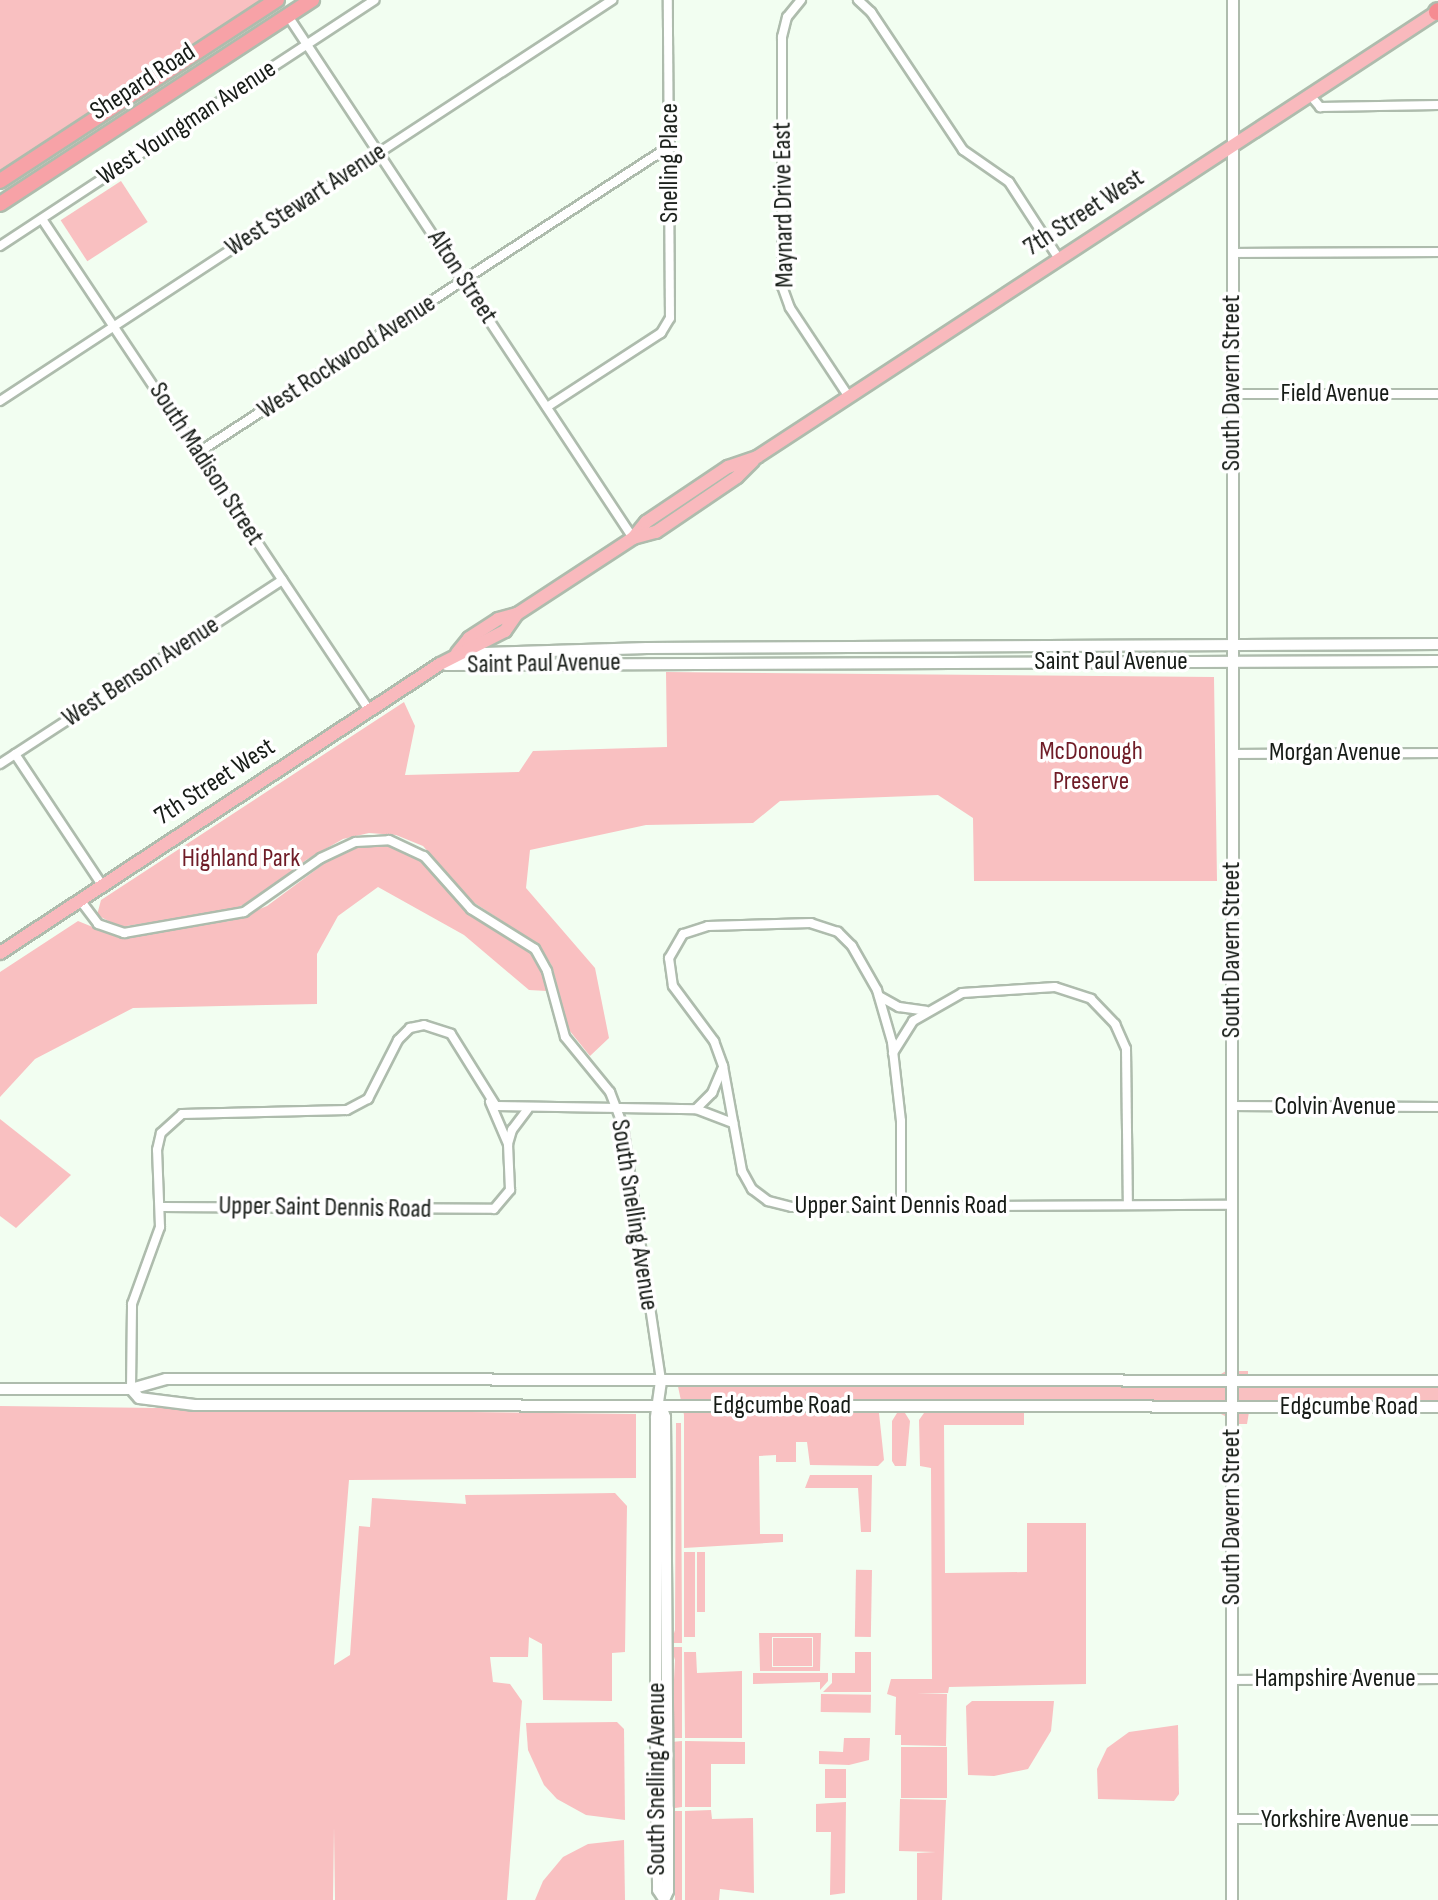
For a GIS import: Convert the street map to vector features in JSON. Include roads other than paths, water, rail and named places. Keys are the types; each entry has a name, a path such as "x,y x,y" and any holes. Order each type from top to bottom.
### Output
{"highway":[{"name":"Shepard Road","path":"0,181 277,0"},
{"path":"219,38 271,8 288,16 291,0"},
{"name":"Shepard Road","path":"0,204 313,0"}],"main road":[{"name":"7th Street West","path":"0,953 457,653 477,648 505,631 517,614 633,538 646,522 704,483 757,457 1437,11"}],"street":[{"name":"West Youngman Avenue","path":"0,246 374,0"},
{"name":"West Stewart Avenue","path":"0,401 612,0"},
{"name":"Snelling Place","path":"547,407 667,325 670,146 668,0"},
{"name":"Maynard Drive East","path":"801,0 787,17 782,37 782,286 790,308 849,397"},
{"path":"858,0 871,12 963,150 1009,182 1059,259"},
{"name":"South Davern Street","path":"1232,1900 1233,0"},
{"name":"Alton Street","path":"288,16 633,538"},
{"path":"1310,95 1320,107 1438,106"},
{"name":"West Rockwood Avenue","path":"199,453 670,146"},
{"name":"South Madison Street","path":"42,219 369,710"},
{"path":"1232,253 1438,252"},
{"name":"Field Avenue","path":"1232,394 1438,394"},
{"name":"West Benson Avenue","path":"0,764 282,580"},
{"name":"Saint Paul Avenue","path":"440,664 484,653 647,648 1438,644"},
{"name":"Saint Paul Avenue","path":"440,664 1438,661"},
{"name":"Morgan Avenue","path":"1232,754 1438,753"},
{"path":"15,754 103,885"},
{"name":"South Snelling Avenue","path":"80,900 98,924 115,932 219,919 255,907 308,867 346,846 378,839 407,845 432,862 471,909 535,949 547,971 565,1037 605,1082 617,1108 661,1381 661,1406 666,1418 668,1891 664,1900"},
{"name":"Upper Saint Dennis Road","path":"901,1206 901,1121 890,1030 878,995 852,946 829,927 811,923 691,929 672,948 671,977 705,1025 723,1066 746,1181 768,1201 792,1207 1232,1205"},
{"path":"893,1053 902,1032 926,1011 979,989 1051,987 1079,993 1107,1013 1122,1036 1127,1063 1128,1205"},
{"path":"878,995 899,1007 926,1011"},
{"path":"131,1390 132,1304 153,1251 162,1207 157,1150 161,1133 174,1119 196,1112 347,1111 368,1099 398,1041 411,1028 431,1026 451,1034 487,1096 508,1144"},
{"path":"696,1109 718,1084 723,1066"},
{"path":"487,1096 496,1106 528,1109 696,1109 733,1123"},
{"name":"Colvin Avenue","path":"1232,1106 1438,1107"},
{"path":"508,1144 512,1130 528,1109"},
{"name":"Upper Saint Dennis Road","path":"162,1207 488,1210 498,1207 510,1191 508,1144"},
{"name":"Edgcumbe Road","path":"0,1390 131,1390 166,1379 1438,1381"},
{"name":"Edgcumbe Road","path":"131,1390 139,1398 195,1405 1438,1407"},
{"name":"Hampshire Avenue","path":"1232,1680 1438,1679"},
{"name":"Yorkshire Avenue","path":"1232,1819 1438,1820"}],"park label":[{"name":"McDonough Preserve","path":"1091,767"},
{"name":"Highland Park","path":"241,859"}]}
